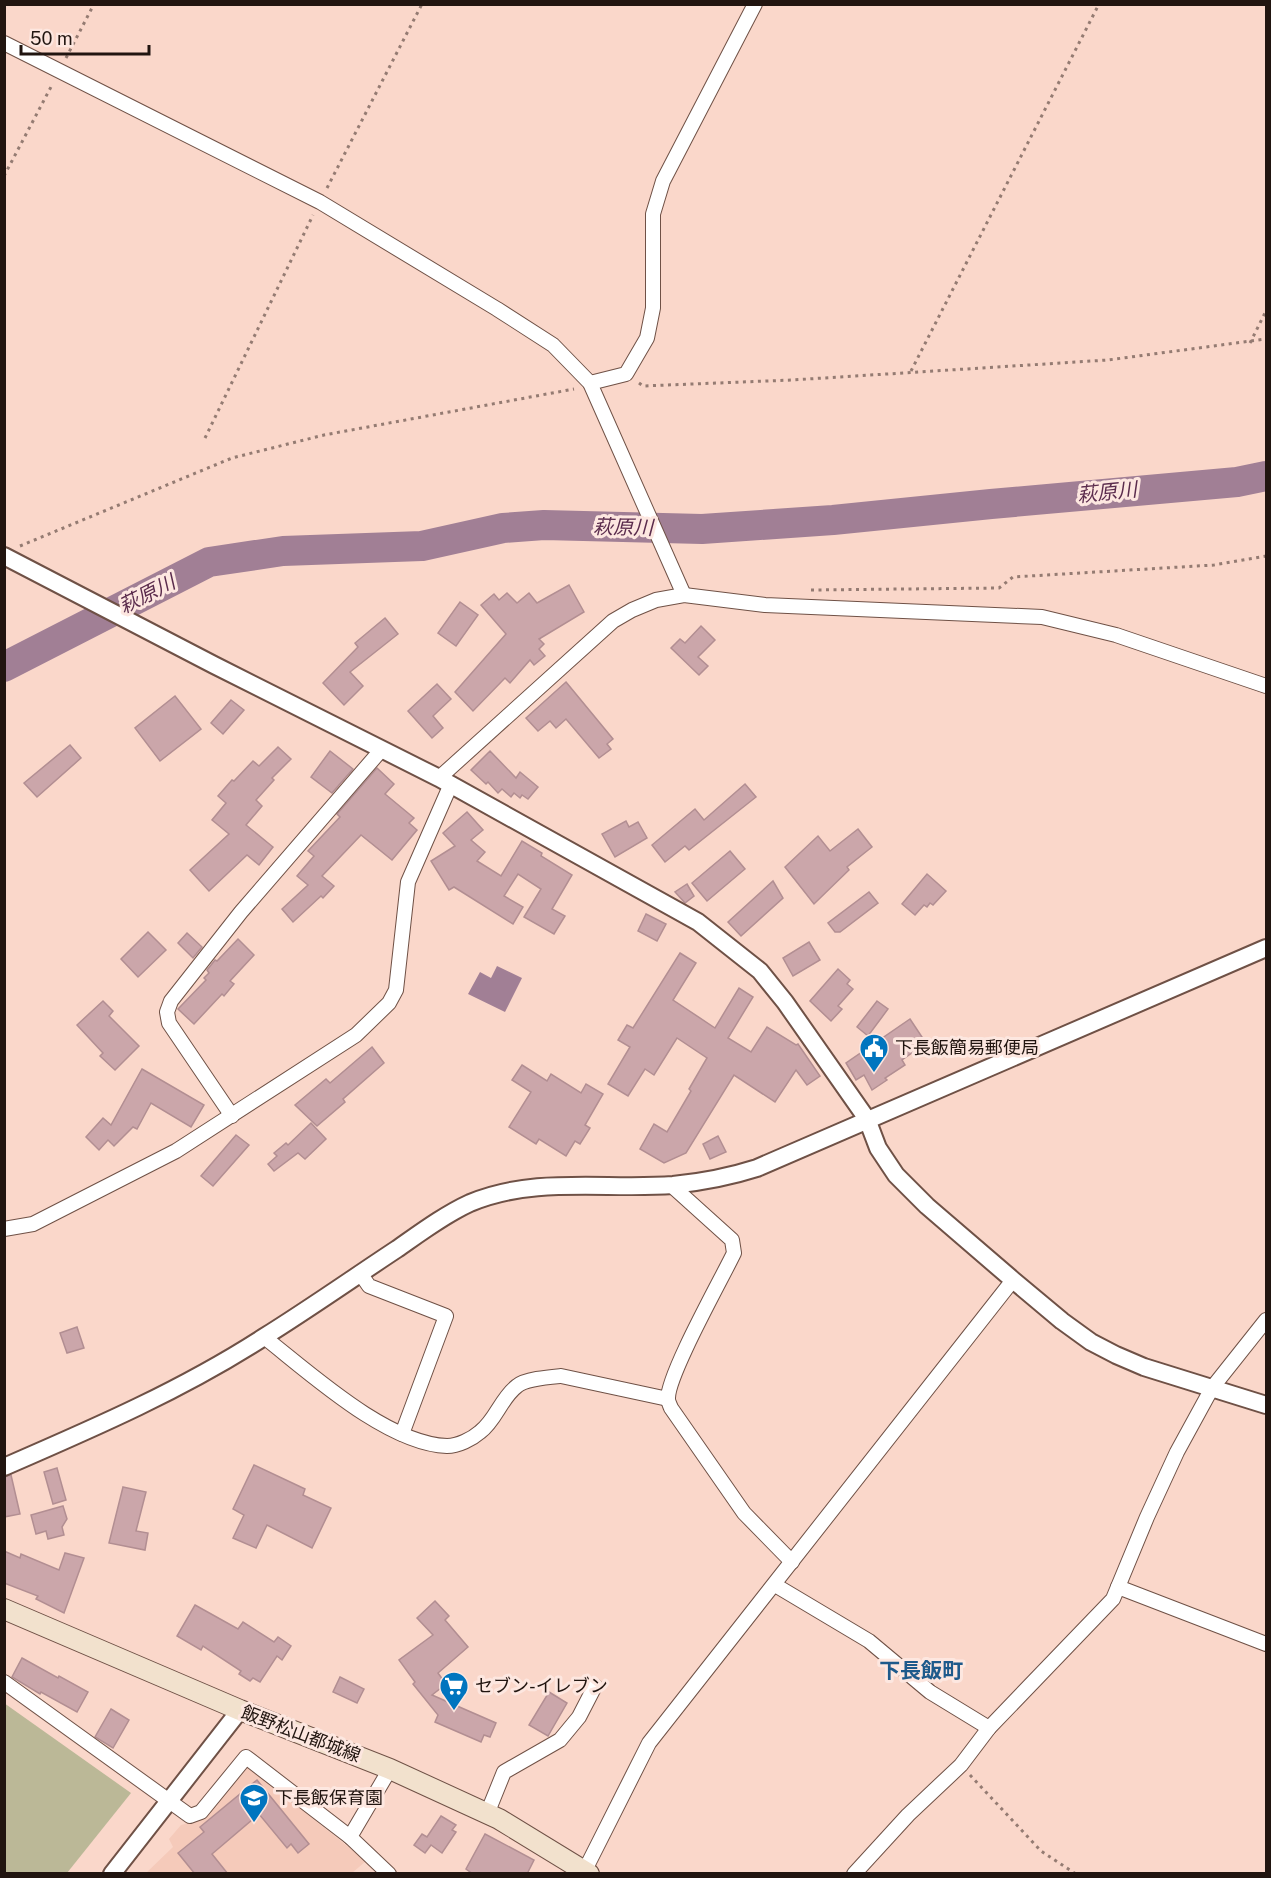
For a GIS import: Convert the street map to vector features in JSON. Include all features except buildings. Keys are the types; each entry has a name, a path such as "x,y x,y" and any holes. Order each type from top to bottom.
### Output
{"main road":[{"name":"飯野松山都城線","path":"4,1609 240,1710 390,1769 487,1814 587,1872"}],"street":[{"path":"592,389 626,374 647,338 653,308 652,214 663,181 755,4"},
{"path":"4,43 320,202 553,345 592,389 684,595"},
{"path":"9,552 214,665 445,781 698,922 760,971 785,1002 867,1119 878,1148 896,1175 927,1206 1013,1281 1062,1321 1108,1351 1144,1367 1266,1405"},
{"path":"4,1229 33,1224 176,1151 356,1035 389,1003 396,990 408,882 445,781 613,621 632,609 656,600 684,595 765,605 1042,617 1116,634 1266,686"},
{"path":"232,1116 169,1023 167,1012 171,1001 241,912 382,749"},
{"path":"4,1467 122,1416 197,1378 264,1337 439,1220 470,1203 499,1193 532,1188 671,1185 720,1179 757,1168 1266,948"},
{"path":"671,1185 732,1240 734,1253 681,1358 671,1384 668,1400 671,1408 744,1513 792,1562"},
{"path":"360,1273 369,1286 446,1316 402,1434"},
{"path":"587,1872 649,1743 1013,1281"},
{"path":"854,1874 908,1815 961,1765 989,1728 1113,1599 1177,1452 1212,1388 1266,1320"},
{"path":"264,1337 366,1415 402,1434 448,1446 466,1441 480,1432 493,1420 503,1402 518,1385 545,1377 561,1376 668,1400"},
{"path":"775,1584 869,1641 930,1692 989,1728"},
{"path":"1118,1587 1266,1644"},
{"path":"4,1682 190,1816 201,1812 246,1757 350,1838 389,1874"},
{"path":"487,1814 504,1772 560,1740 579,1717 595,1686"},
{"path":"112,1874 240,1710"},
{"path":"350,1838 390,1769"}],"path":[{"path":"4,176 94,4"},
{"path":"205,438 320,202 422,4"},
{"path":"911,372 1099,4"},
{"path":"1250,343 1266,311"},
{"path":"626,374 643,386 792,380 1108,360 1250,343 1266,339"},
{"path":"9,552 232,458 324,435 567,391 592,389"},
{"path":"802,590 999,588 1013,577 1214,565 1266,556"},
{"path":"961,1765 1041,1851 1076,1874"}],"shaded area":[{"path":"497,966 522,978 505,1012 468,994 480,972 491,978"},
{"path":"4,1703 131,1793 67,1873 5,1873"},
{"name":"下長飯保育園","path":"243,1768 249,1768 366,1861 352,1873 145,1874 173,1847 169,1839 181,1825 199,1820"}],"waterway":[{"name":"萩原川","path":"4,667 209,562 283,551 422,546 503,528 544,525 702,529 833,520 1237,482 1266,476"}],"place":[{"name":"下長飯簡易郵便局","path":"874,1074"},
{"name":"セブン-イレブン","path":"454,1712"},
{"name":"下長飯保育園","path":"254,1824"}],"district":[{"name":"下長飯町","path":"921,1671"}]}
